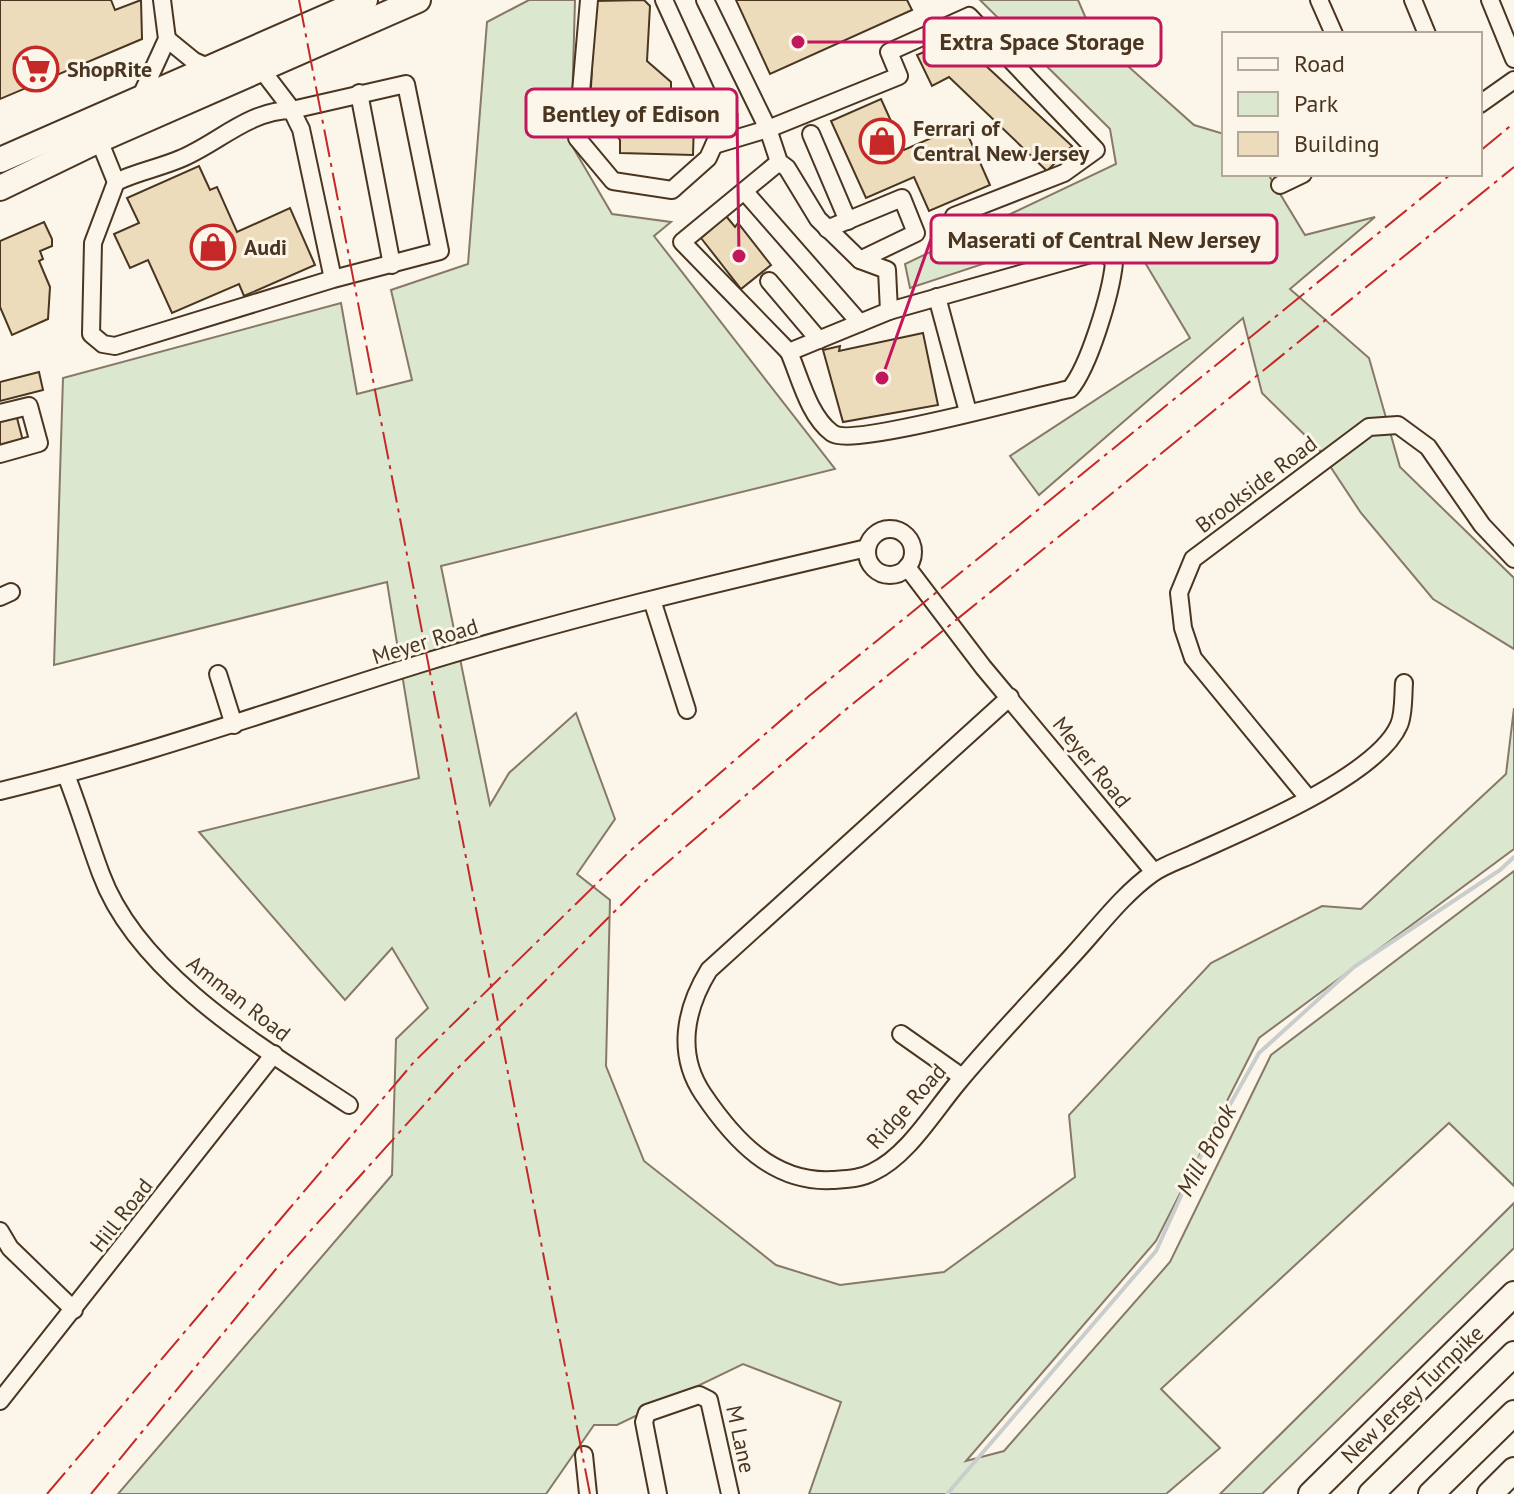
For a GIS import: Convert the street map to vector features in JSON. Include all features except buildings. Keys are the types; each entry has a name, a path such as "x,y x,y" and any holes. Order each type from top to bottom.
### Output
{"highway":[{"path":"0,160 365,0"},
{"path":"0,188 99,140 418,0"},
{"name":"New Jersey Turnpike","path":"1311,1494 1514,1294"},
{"name":"New Jersey Turnpike","path":"1371,1494 1514,1354"},
{"path":"1431,1494 1514,1413"},
{"path":"1490,1494 1514,1470"}],"street":[{"path":"140,98 167,39 162,0"},
{"path":"589,0 577,138 613,181 672,190 708,158 722,127 664,0"},
{"path":"705,0 768,129 779,162 787,168 827,229 860,260 887,270 889,311"},
{"path":"1319,0 1333,32"},
{"path":"1413,0 1426,32"},
{"path":"1490,0 1514,59"},
{"path":"714,145 768,129 899,76 889,52 969,16 1096,150 1064,173 954,216"},
{"path":"167,39 194,61 210,68"},
{"path":"261,69 292,110 311,162 333,279"},
{"path":"1482,103 1514,80"},
{"path":"99,140 116,182 93,243 91,334 103,344 115,346 333,279 435,255 440,251 406,84 292,110 276,110 221,134 210,144 116,182"},
{"path":"359,93 392,265"},
{"path":"811,134 848,221"},
{"path":"779,162 682,242 789,352 817,418 834,435 854,438 1070,389 1084,368 1107,300 1114,263 1109,256 1098,252 889,311 789,352"},
{"path":"1280,185 1299,176"},
{"path":"745,192 860,323"},
{"path":"827,229 902,198 916,233 860,260"},
{"path":"769,281 819,340"},
{"path":"937,297 968,412"},
{"path":"0,413 29,406 39,443 0,454"},
{"name":"Brookside Road","path":"1308,798 1193,658 1183,628 1179,593 1193,559 1369,427 1398,425 1428,447 1482,525 1514,559"},
{"name":"Meyer Road","path":"0,791 66,775 234,725 418,664 652,600 867,548 874,535 896,530 912,546 907,567 1154,872"},
{"path":"867,548 869,562 880,573 894,574 907,567"},
{"path":"652,600 687,710"},
{"path":"218,674 234,725"},
{"name":"Ridge Road","path":"1010,697 709,970 694,994 687,1016 685,1043 699,1088 718,1115 768,1165 792,1178 815,1181 856,1178 874,1172 898,1154 962,1077 1116,908 1154,872 1308,798 1384,747 1400,724 1404,683"},
{"name":"Amman Road","path":"66,775 101,874 132,930 175,980 349,1105"},
{"path":"901,1034 962,1077"},
{"name":"Hill Road","path":"0,1401 274,1054"},
{"path":"0,1231 10,1248 74,1310"},
{"name":"M Lane","path":"658,1494 644,1422 647,1413 705,1396 709,1400 730,1494"},
{"path":"584,1455 588,1494"}],"green space":[{"path":"529,0 575,0 571,144 612,214 671,222 654,236 835,469 441,566 490,805 509,773 576,713 615,819 577,874 610,900 606,1066 644,1161 776,1265 840,1285 944,1272 1075,1177 1069,1115 1211,963 1322,906 1361,909 1506,774 1514,708 1514,849 1259,1038 1156,1241 966,1461 1004,1451 1170,1262 1271,1055 1514,871 1514,1186 1449,1123 1161,1389 1220,1448 1166,1494 809,1494 841,1402 743,1364 617,1425 594,1425 546,1494 118,1494 392,1175 396,1039 428,1008 392,948 345,1000 199,832 419,778 387,582 54,665 63,378 341,303 357,394 412,380 391,290 468,264 487,22"},
{"path":"980,0 1078,0 1093,35 1194,125 1222,133 1222,176 1269,176 1305,235 1375,217 1290,289 1369,358 1400,467 1514,578 1514,649 1433,599 1361,513 1318,448 1262,393 1243,318 1039,495 1010,456 1190,338 1119,219 910,288 905,264 1116,164 1110,129"},
{"path":"1514,1203 1514,1248 1262,1494 1220,1494"}],"waterway":[{"name":"Mill Brook","path":"947,1494 1156,1251 1191,1174 1259,1053 1354,967 1500,870 1514,857"}],"power":[{"path":"299,0 590,1494"},
{"path":"1482,149 1514,123"},
{"path":"91,1494 276,1269 452,1074 641,885 844,711 1514,167"},
{"path":"47,1494 414,1062 630,851 809,696 1449,176"}],"place":[{"name":"Extra Space Storage","path":"798,42"},
{"name":"ShopRite","path":"36,69"},
{"name":"Ferrari of Central New Jersey","path":"882,141"},
{"name":"Audi","path":"213,247"},
{"name":"Bentley of Edison","path":"739,256"},
{"name":"Maserati of Central New Jersey","path":"882,378"}]}
